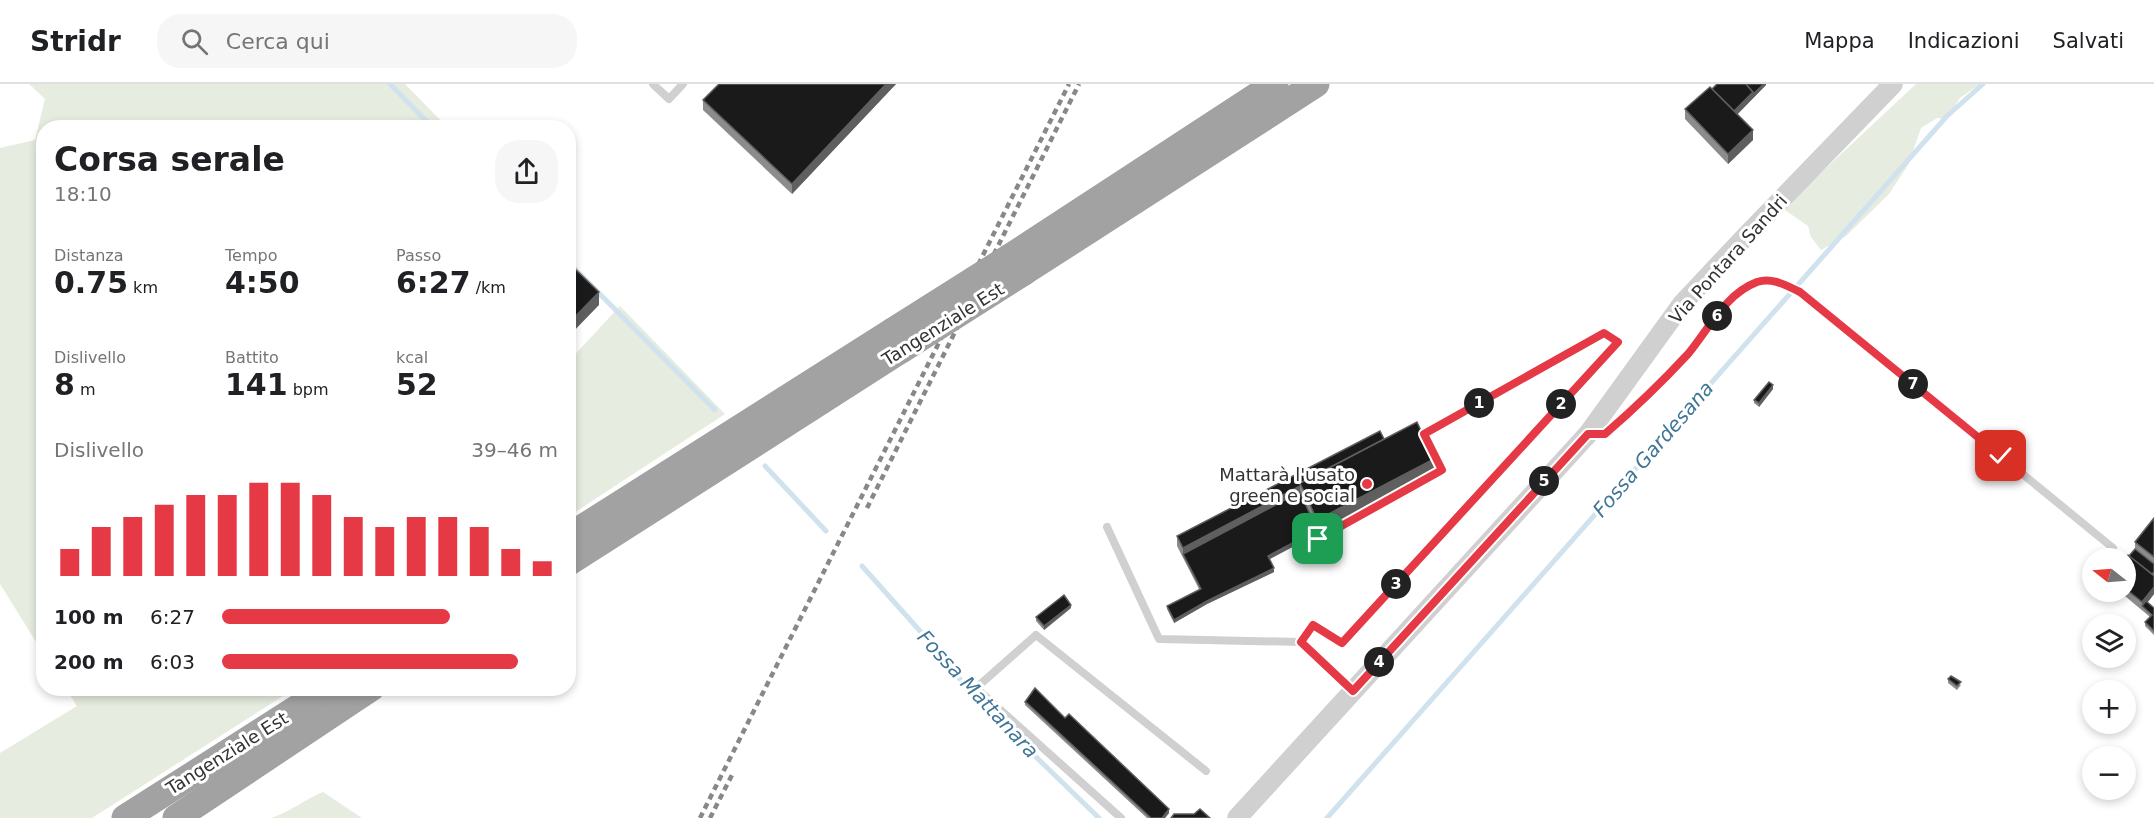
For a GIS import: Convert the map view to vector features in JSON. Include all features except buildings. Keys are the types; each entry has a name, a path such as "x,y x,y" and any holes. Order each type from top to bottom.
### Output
{"highway":[{"name":"Tangenziale Est","path":"1017,265 1275,84"},
{"name":"Tangenziale Est","path":"576,532 897,340 1316,84"},
{"name":"Tangenziale Est","path":"576,558 897,340"},
{"name":"Tangenziale Est","path":"125,818 316,696"},
{"name":"Tangenziale Est","path":"176,818 359,696"}],"street":[{"name":"Via Pontara Sandri","path":"1237,818 1588,434 1682,304 1893,84"}],"lane":[{"path":"653,84 669,99 683,84"},
{"path":"1588,434 1605,434 1634,409 1688,354 1723,308 1742,289 1760,281 1780,282 1809,299 2113,548"},
{"path":"1301,642 1313,625 1342,643 1618,342 1604,333 1424,434 1442,470 1318,539"},
{"path":"1107,526 1159,639 1301,642 1353,691"},
{"path":"1121,818 976,688 1036,635 1206,771"}],"shaded area":[{"path":"29,84 405,84 440,120 40,120 45,99"},
{"path":"1916,84 1980,84 1960,98 1946,119 1937,118 1921,128 1908,165 1889,194 1846,236 1821,250 1811,237 1808,226 1785,210 1809,184"},
{"path":"36,136 36,642 0,584 0,148 35,140"},
{"path":"620,306 725,414 576,511 576,353"},
{"path":"71,696 283,696 92,818 0,818 0,753 77,706"},
{"path":"323,792 362,818 271,818 285,812"}],"waterway":[{"name":"Fossa Mattanara","path":"390,84 425,120"},
{"name":"Fossa Gardesana","path":"1327,818 1947,116 1983,84"},
{"name":"Fossa Mattanara","path":"576,270 715,410"},
{"name":"Fossa Mattanara","path":"765,466 826,531"},
{"name":"Fossa Mattanara","path":"862,566 945,659 970,693 1099,818"}],"railway":[{"path":"700,818 1069,84"},
{"path":"867,508 1079,84"},
{"path":"710,818 733,773"}],"place":[{"name":"Mattarà l'usato green e social","path":"1367,484"}],"route":[{"path":"1318,539 1442,470 1424,434 1604,333 1618,342 1342,643 1313,625 1301,642 1353,691 1588,434 1605,434 1634,409 1688,354 1723,308 1742,289 1760,281 1780,282 1800,292 2001,456"}]}
